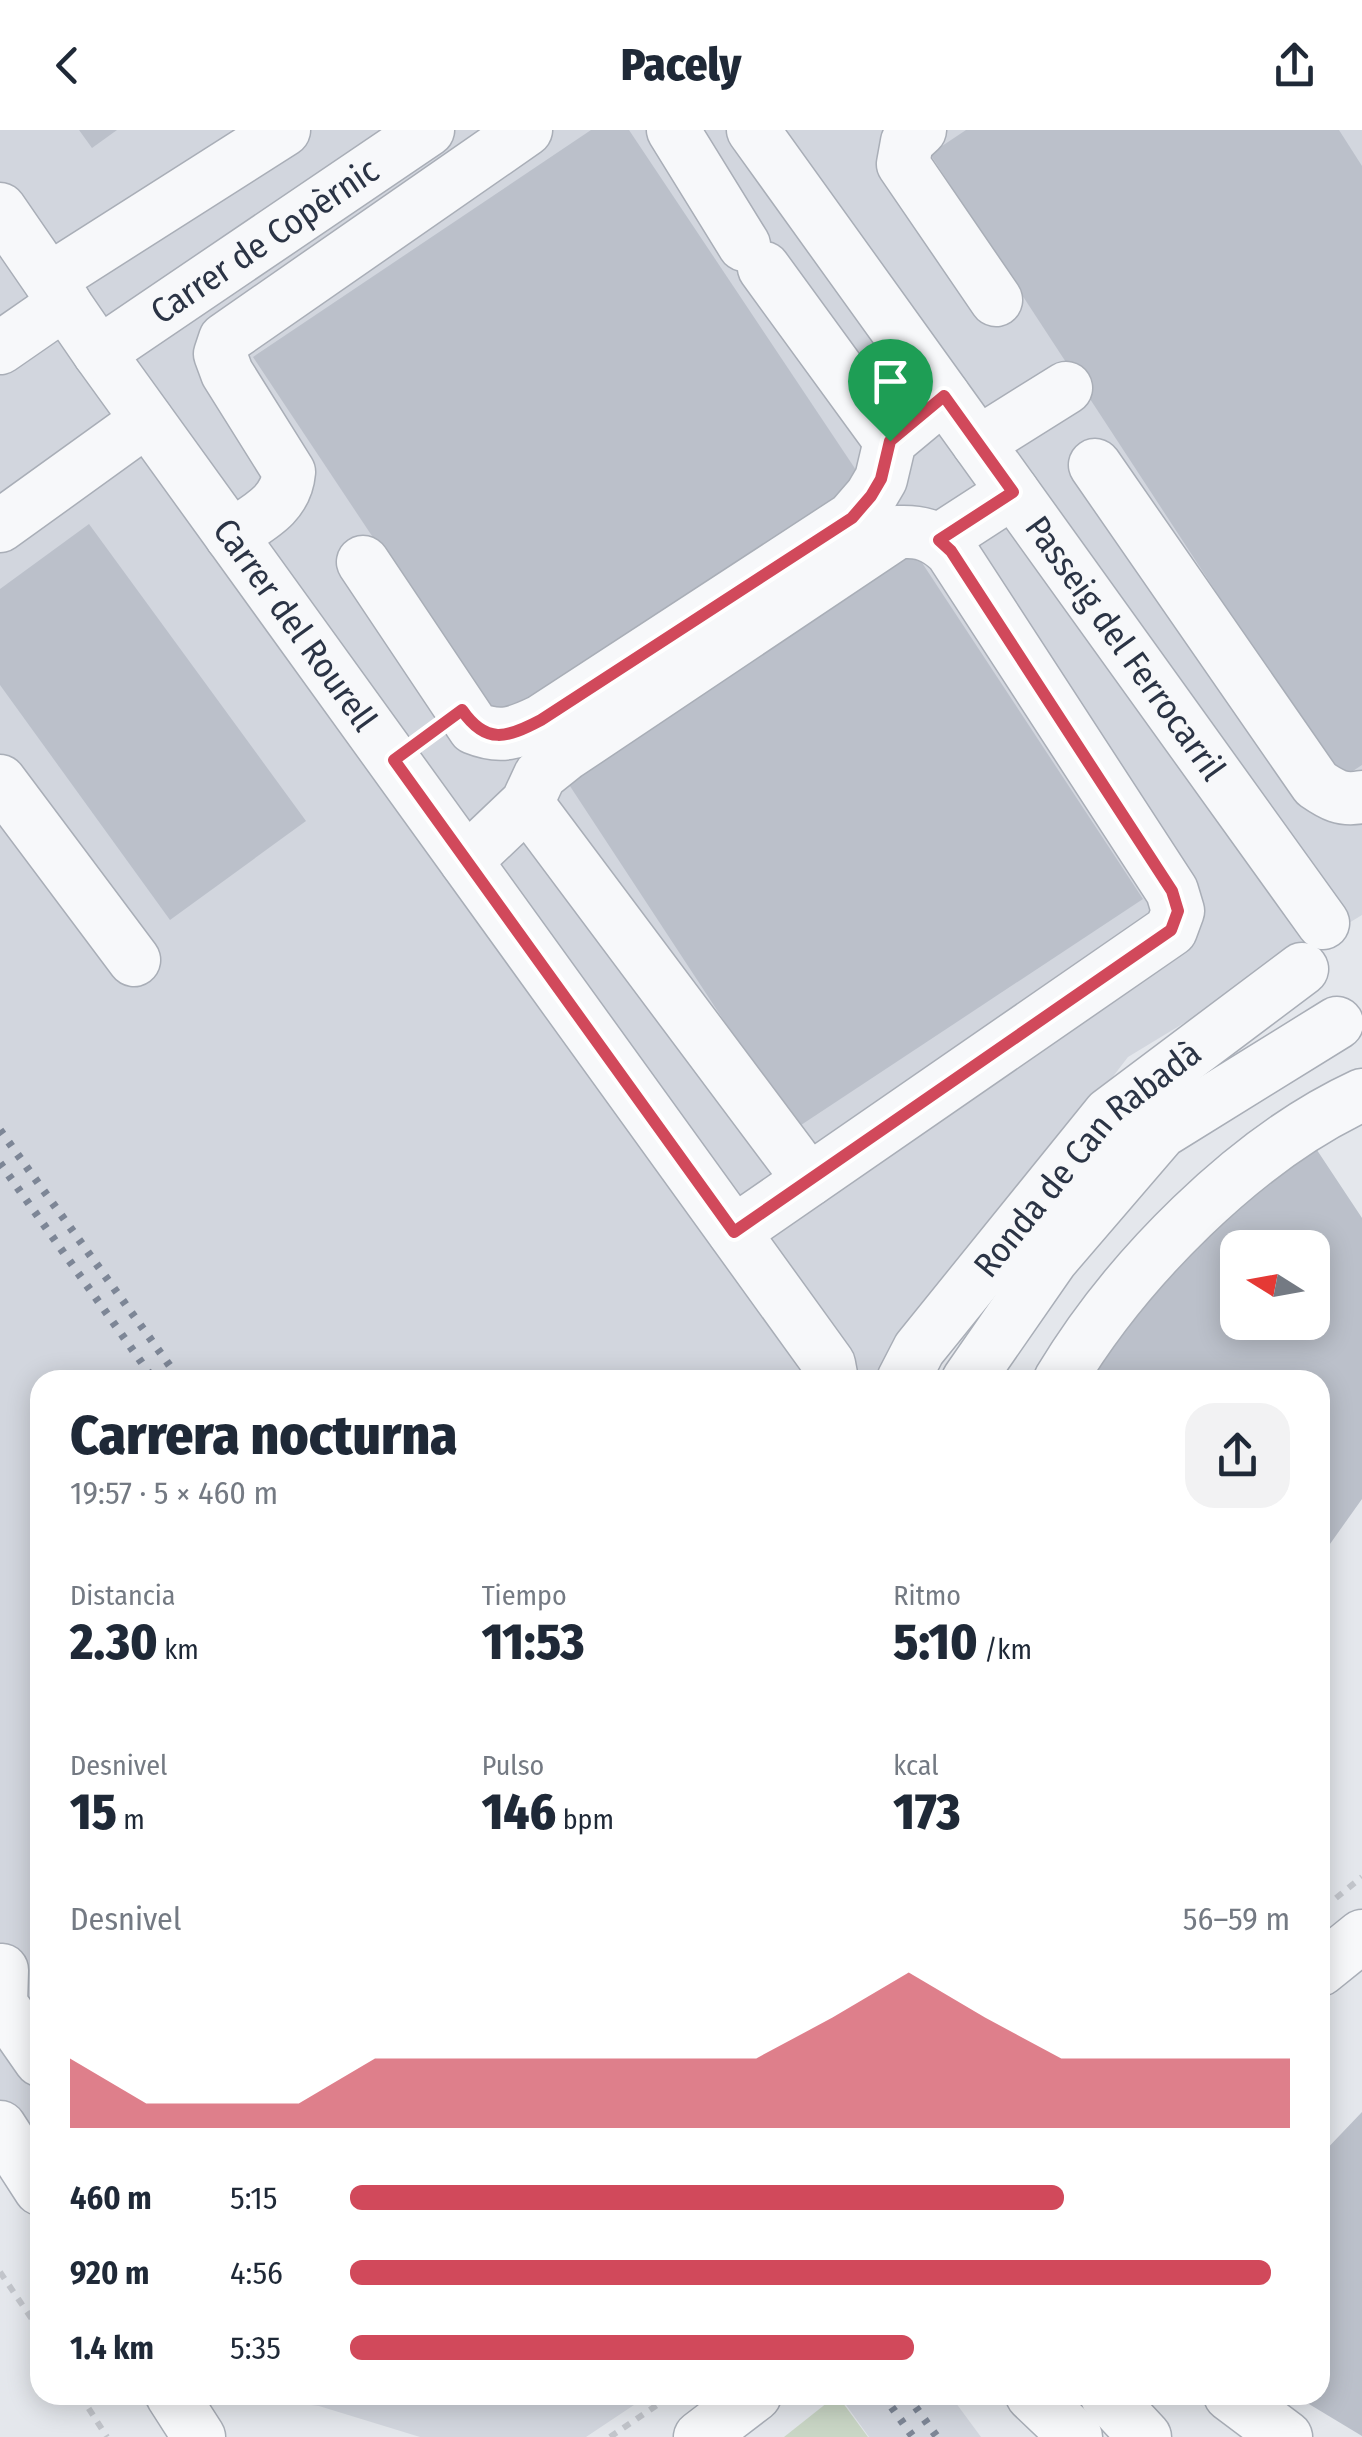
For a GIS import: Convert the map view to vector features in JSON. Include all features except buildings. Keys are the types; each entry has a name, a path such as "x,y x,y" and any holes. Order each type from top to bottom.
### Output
{"street":[{"path":"0,348 58,291 284,130"},
{"name":"Carrer de Copèrnic","path":"99,353 428,130"},
{"path":"231,536 274,506 288,491 289,472 227,373 220,354 225,340 526,130"},
{"path":"673,130 754,256 890,441"},
{"name":"Passeig del Ferrocarril","path":"753,130 1329,934"},
{"path":"920,130 907,142 904,164 996,300"},
{"name":"Carrer del Rourell","path":"0,209 99,353 830,1370"},
{"path":"978,443 1066,388"},
{"path":"363,562 474,728 492,735 515,734 852,518 881,479 890,441 944,396"},
{"path":"0,526 147,420"},
{"path":"1096,465 1316,784 1334,796 1349,800 1362,797"},
{"path":"939,540 1013,492"},
{"path":"466,861 527,803 540,775 565,755 898,532 920,532 939,540 951,551 1172,891 1178,911 1171,930 734,1232"},
{"path":"394,760 462,710"},
{"path":"0,781 134,960"},
{"path":"527,803 809,1180"},
{"name":"Ronda de Can Rabadà","path":"1329,934 1308,996 1320,1012 1350,1025"},
{"name":"Ronda de Can Rabadà","path":"908,1370 919,1349 1108,1114 1329,934"},
{"name":"Ronda de Can Rabadà","path":"975,1370 1052,1259 1161,1132 1350,1025"},
{"path":"1066,1370 1104,1312 1147,1262 1252,1165 1330,1110 1362,1095"},
{"path":"1330,1962 1362,1936"},
{"path":"14,1978 2,2004 30,2045"},
{"path":"1330,1995 1362,1980"},
{"path":"0,2127 30,2174"},
{"path":"179,2405 200,2437"},
{"path":"700,2437 742,2405"},
{"path":"1042,2405 1076,2437"},
{"path":"1115,2405 1145,2437"},
{"path":"1243,2405 1286,2437"}],"path":[{"path":"0,2272 30,2316"},
{"path":"86,2405 107,2437"},
{"path":"610,2437 657,2405"}],"shaded area":[{"path":"0,130 1362,130 1362,915 1128,1057 888,1370 30,1370 30,2184 0,2139"},
{"path":"311,2405 634,2405 586,2437 420,2437"},
{"path":"846,2405 957,2405 981,2437 869,2437"}],"green space":[{"path":"824,2405 844,2405 868,2437 784,2437"}],"railway":[{"path":"0,1130 173,1370"},
{"path":"0,1163 147,1370"},
{"path":"890,2405 913,2437"},
{"path":"914,2405 937,2437"}],"route":[{"path":"944,396 1013,492 939,540 951,551 1172,891 1178,911 1171,930 734,1232 394,760 462,710 474,728 492,735 515,734 541,720 852,518 881,479 890,441 944,396"}]}
